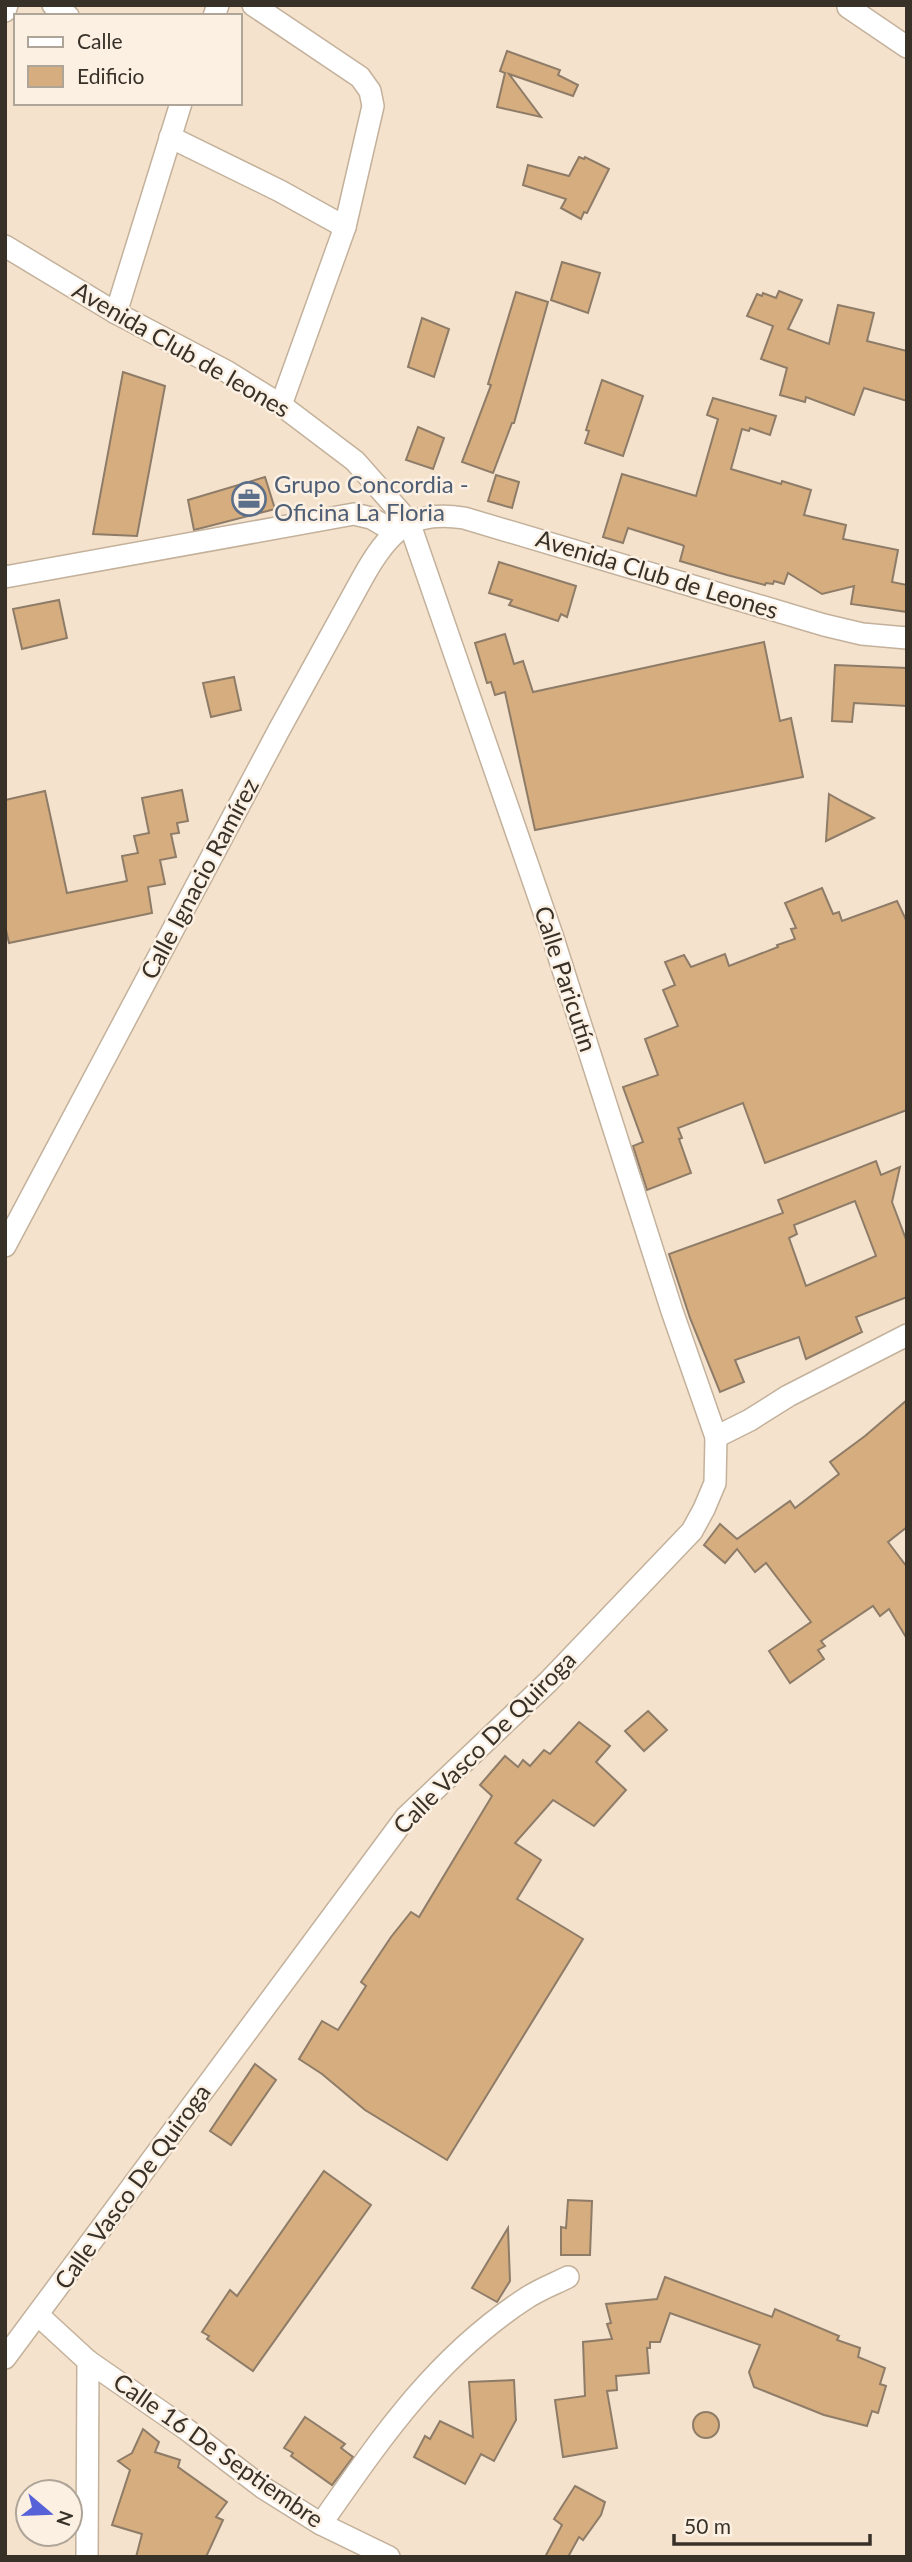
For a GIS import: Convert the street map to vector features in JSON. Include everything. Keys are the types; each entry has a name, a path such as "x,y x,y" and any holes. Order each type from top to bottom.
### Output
{"street":[{"path":"5,11 7,5"},
{"path":"253,5 360,77 370,91 373,106 345,228 281,405"},
{"path":"848,7 907,47"},
{"path":"116,313 180,105"},
{"path":"170,137 280,191 345,228"},
{"name":"Avenida Club de leones","path":"5,246 116,313 226,371 281,405 355,461 402,527"},
{"path":"5,577 354,514 402,527"},
{"name":"Avenida Club de Leones","path":"402,527 428,516 464,518 824,625 862,634 907,638"},
{"name":"Calle Ignacio Ramírez","path":"5,1246 279,730 377,552 402,527"},
{"name":"Calle Paricutín","path":"402,527 552,934 672,1311 716,1437"},
{"path":"716,1437 788,1396 907,1335"},
{"name":"Calle Vasco De Quiroga","path":"5,2358 406,1817 548,1682 692,1531 705,1509 715,1483 716,1437"},
{"path":"321,2524 371,2452 428,2380 482,2330 527,2298 568,2277"},
{"name":"Calle 16 De Septiembre","path":"38,2315 88,2361 186,2429 262,2487 321,2524 389,2557"},
{"path":"87,2557 88,2361"}],"building":[{"path":"507,51 560,70 558,75 578,85 573,96 509,74 541,117 497,107 505,73 500,71"},
{"path":"579,157 585,157 609,169 587,213 584,212 581,219 561,208 566,199 523,185 528,165 569,176"},
{"path":"562,262 600,273 588,313 551,300"},
{"path":"779,291 802,300 788,329 829,344 838,305 874,313 867,341 907,351 907,401 864,388 854,415 806,397 805,402 780,395 787,368 761,359 773,326 747,316 757,294 762,296 763,293 776,298"},
{"path":"516,292 548,302 514,423 493,473 462,462 491,385 488,384"},
{"path":"422,318 449,329 434,377 408,367"},
{"path":"123,372 165,386 137,536 93,534"},
{"path":"602,380 643,396 623,456 585,443 589,431 586,430"},
{"path":"713,398 776,416 770,435 750,428 749,431 742,429 731,469 811,490 804,515 846,525 843,539 898,550 892,582 907,585 907,612 851,604 854,586 822,594 788,573 784,584 774,581 773,584 765,585 680,561 684,546 628,528 623,543 603,537 622,474 696,496 718,419 707,415"},
{"path":"418,427 444,438 433,469 406,460"},
{"path":"496,475 519,482 512,508 488,501"},
{"path":"265,477 275,509 194,530 188,500"},
{"path":"499,562 576,586 567,617 561,614 558,621 509,605 512,600 489,593"},
{"path":"59,600 67,638 22,649 13,609"},
{"path":"505,634 514,664 523,661 533,692 764,642 780,721 791,718 803,777 535,830 505,692 495,695 491,682 487,683 475,643"},
{"path":"835,665 907,668 907,706 854,703 852,722 832,721"},
{"path":"234,677 241,710 211,717 203,683"},
{"path":"182,790 188,821 177,823 179,833 171,834 176,857 160,860 165,884 148,887 152,913 9,943 5,926 5,800 45,791 67,893 127,881 122,856 138,853 134,836 149,833 142,798"},
{"path":"829,794 845,803 874,818 826,841"},
{"path":"822,888 833,914 839,912 842,921 897,901 907,922 907,1110 765,1163 743,1103 678,1128 691,1173 647,1190 633,1146 643,1142 623,1087 658,1075 645,1039 678,1026 663,990 675,985 665,962 684,955 691,967 725,954 729,966 795,939 791,929 796,928 785,903"},
{"path":"876,1161 881,1175 900,1167 892,1202 907,1242 907,1297 856,1317 862,1332 806,1359 799,1337 735,1360 744,1382 720,1392 690,1318 669,1254 783,1213 778,1200","holes":["855,1201 876,1256 806,1286 789,1238 797,1234 794,1225"]},
{"path":"907,1400 907,1527 888,1542 907,1567 907,1639 889,1609 880,1616 873,1606 821,1641 825,1646 818,1650 824,1659 790,1683 769,1651 811,1622 766,1563 755,1572 737,1549 725,1563 704,1545 720,1524 737,1539 790,1501 795,1508 839,1474 830,1462"},
{"path":"648,1711 667,1730 644,1751 625,1731"},
{"path":"579,1722 610,1746 596,1762 626,1790 594,1826 553,1800 515,1843 541,1860 517,1899 583,1939 447,2160 365,2110 322,2074 299,2059 322,2021 338,2030 366,1986 361,1982 391,1937 411,1912 419,1917 492,1796 480,1785 505,1756 518,1767 523,1760 530,1766 544,1750 550,1754"},
{"path":"255,2064 276,2080 231,2145 210,2131"},
{"path":"324,2171 371,2205 253,2371 207,2339 209,2336 202,2332 230,2290 237,2296"},
{"path":"568,2200 592,2201 590,2255 561,2255 561,2227 566,2228"},
{"path":"508,2228 510,2281 497,2302 472,2288"},
{"path":"665,2277 772,2317 775,2309 839,2336 837,2340 860,2348 858,2357 885,2368 880,2384 886,2386 878,2413 872,2411 867,2426 824,2415 754,2387 749,2372 760,2345 670,2313 660,2342 650,2342 650,2348 647,2348 649,2373 616,2376 617,2390 607,2391 617,2448 563,2457 555,2400 585,2396 583,2342 612,2339 607,2324 611,2323 606,2304 657,2299"},
{"path":"514,2380 516,2420 494,2461 481,2454 465,2484 414,2457 425,2436 430,2439 440,2421 473,2437 469,2382"},
{"path":"706,2412 715,2416 719,2425 715,2434 706,2438 697,2434 693,2425 697,2416"},
{"path":"305,2417 345,2444 341,2448 353,2457 332,2485 284,2448"},
{"path":"143,2429 159,2442 155,2452 180,2460 178,2467 227,2502 216,2517 223,2520 206,2557 136,2557 142,2534 112,2525 130,2470 118,2461 132,2453"},
{"path":"575,2486 605,2502 601,2515 583,2540 579,2537 568,2557 545,2557 562,2525 554,2519"}],"place":[{"name":"Grupo Concordia - Oficina La Floria","path":"249,499"}]}
